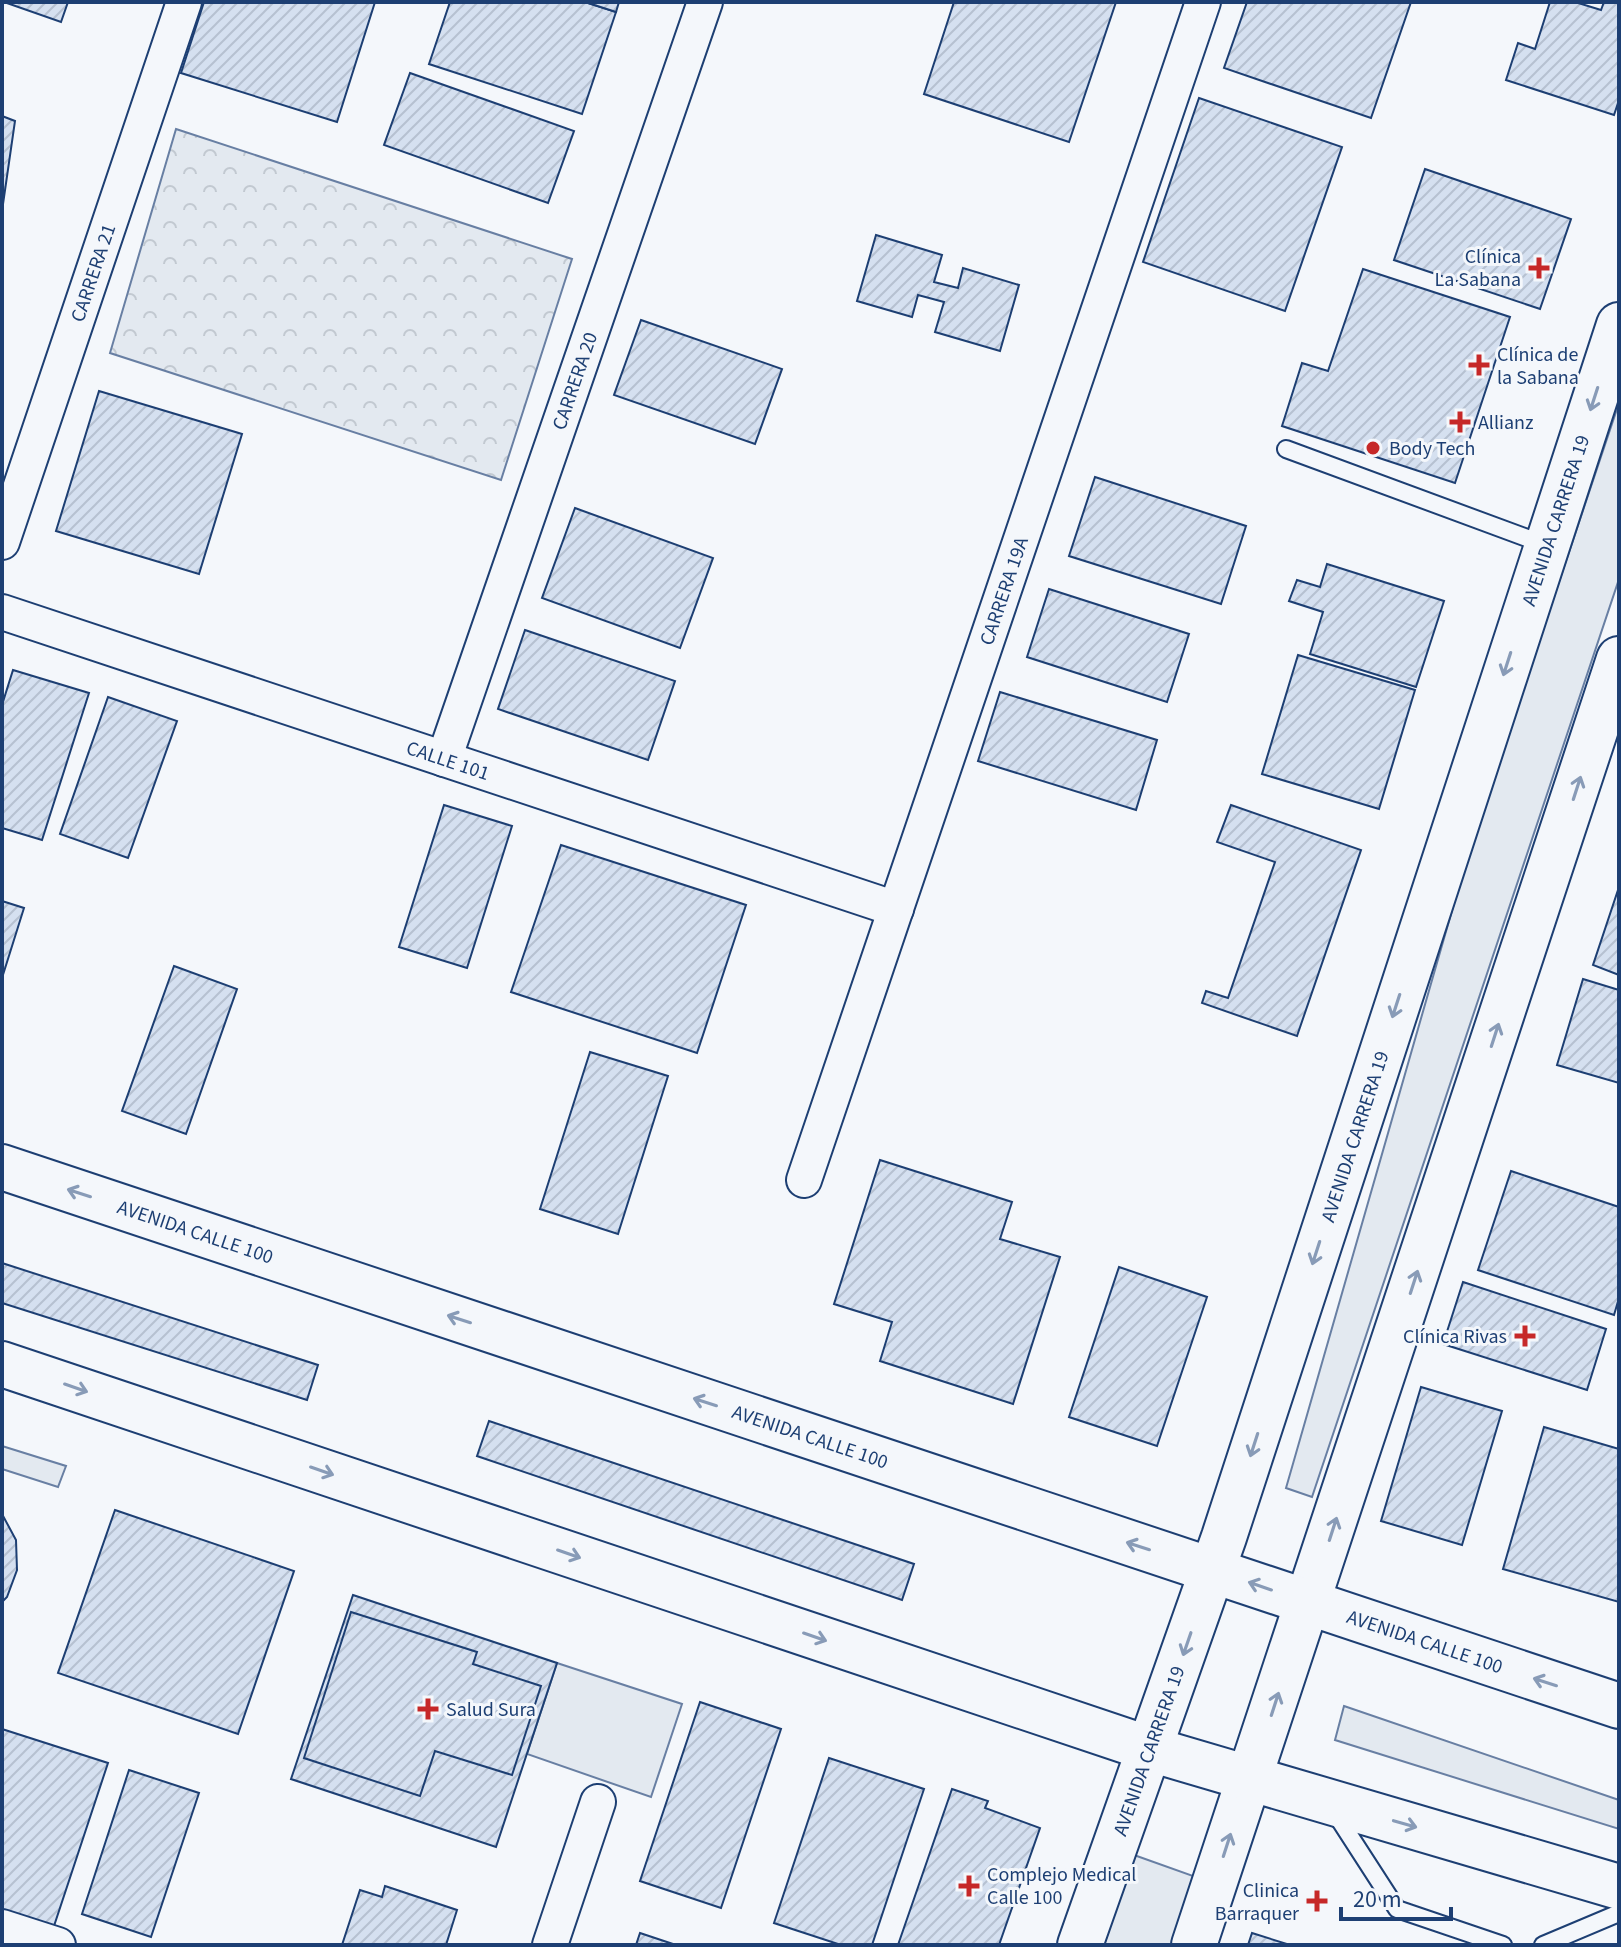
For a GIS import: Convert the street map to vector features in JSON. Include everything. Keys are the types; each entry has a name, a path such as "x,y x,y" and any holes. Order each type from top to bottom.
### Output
{"main road":[{"name":"AVENIDA CARRERA 19","path":"1080,1945 1212,1570 1619,325"},
{"path":"1194,1945 1619,659"},
{"name":"AVENIDA CALLE 100","path":"2,1167 1619,1706"},
{"path":"9,1372 1150,1749 1619,1887"}],"street":[{"name":"CARRERA 21","path":"2,542 184,2"},
{"name":"CARRERA 20","path":"444,759 705,2"},
{"name":"CARRERA 19A","path":"804,1180 1203,2"},
{"name":"CALLE 101","path":"2,612 896,909"},
{"path":"550,1945 598,1802"},
{"path":"2,1927 58,1945"}],"lane":[{"path":"1286,449 1546,545"},
{"path":"1328,1802 1397,1909 1503,1945"},
{"path":"1543,1945 1619,1913"}],"green space":[{"path":"176,129 572,259 501,480 110,353"},
{"path":"1619,403 1619,579 1312,1497 1286,1488 1472,841"},
{"path":"2,1446 66,1466 58,1487 2,1469"},
{"path":"557,1663 682,1704 651,1797 527,1754"},
{"path":"1344,1706 1619,1800 1619,1829 1335,1740"},
{"path":"1134,1855 1196,1877 1173,1945 1104,1945"}],"building":[{"path":"4,2 68,2 61,22"},
{"path":"204,2 375,2 337,122 181,73"},
{"path":"450,2 585,2 616,12 582,114 429,64"},
{"path":"585,2 619,2 616,12"},
{"path":"954,2 1116,2 1069,142 924,94"},
{"path":"1247,2 1411,2 1371,118 1224,68"},
{"path":"1550,2 1575,2 1601,10 1604,2 1619,3 1619,100 1614,115 1506,80 1518,43 1535,49"},
{"path":"410,73 574,131 548,203 384,145"},
{"path":"1199,98 1342,147 1285,311 1143,262"},
{"path":"2,116 15,121 2,211"},
{"path":"1425,169 1571,219 1540,309 1394,260"},
{"path":"876,235 942,255 934,282 958,288 963,268 1019,285 1000,351 935,332 944,302 918,295 912,317 857,301"},
{"path":"1363,269 1510,317 1455,483 1282,426 1302,363 1328,371"},
{"path":"641,320 782,369 755,444 614,395"},
{"path":"99,391 242,434 199,574 56,531"},
{"path":"1095,477 1246,526 1221,604 1069,556"},
{"path":"575,508 713,558 680,648 542,598"},
{"path":"1327,564 1444,601 1416,687 1310,654 1323,612 1289,601 1297,580 1320,587"},
{"path":"1049,589 1189,634 1167,702 1027,657"},
{"path":"525,630 675,681 648,760 498,709"},
{"path":"1298,655 1415,690 1379,809 1262,774"},
{"path":"13,670 89,693 42,840 2,828 2,705"},
{"path":"1000,692 1157,740 1136,810 978,761"},
{"path":"108,697 177,721 128,858 60,834"},
{"path":"444,805 512,826 467,968 399,947"},
{"path":"1231,805 1361,850 1297,1036 1202,1003 1206,991 1228,998 1275,862 1217,842"},
{"path":"561,845 746,905 697,1053 511,992"},
{"path":"1619,890 1619,975 1593,965"},
{"path":"2,901 24,908 2,978"},
{"path":"174,966 237,989 186,1134 122,1111"},
{"path":"1583,979 1619,990 1619,1083 1557,1065"},
{"path":"590,1052 668,1076 618,1234 540,1209"},
{"path":"880,1160 1012,1202 1000,1239 1060,1257 1013,1404 880,1361 892,1322 834,1304"},
{"path":"1511,1171 1619,1207 1619,1298 1614,1315 1478,1270"},
{"path":"2,1263 318,1365 307,1400 2,1303"},
{"path":"1119,1267 1207,1297 1157,1446 1069,1417"},
{"name":"Clínica Rivas","path":"1463,1282 1606,1329 1587,1390 1443,1344"},
{"path":"1421,1387 1502,1411 1462,1545 1381,1521"},
{"path":"489,1421 914,1564 902,1600 477,1456"},
{"path":"1544,1427 1619,1449 1619,1602 1503,1569"},
{"path":"115,1510 294,1571 238,1734 58,1673"},
{"path":"2,1514 16,1540 17,1570 7,1597 2,1602"},
{"name":"Salud Sura","path":"353,1595 557,1663 496,1847 291,1779"},
{"name":"Salud Sura","path":"351,1612 477,1652 473,1664 541,1686 512,1775 435,1751 420,1796 304,1758"},
{"path":"700,1702 781,1729 721,1908 640,1881"},
{"path":"2,1729 108,1763 53,1929 2,1912"},
{"path":"829,1758 924,1789 872,1945 841,1945 774,1923"},
{"path":"129,1770 199,1793 151,1937 82,1914"},
{"name":"Complejo Medical Calle 100","path":"952,1789 988,1801 985,1808 1040,1828 999,1945 898,1945"},
{"path":"385,1886 457,1910 446,1945 342,1945 360,1890 382,1897"},
{"path":"640,1933 676,1945 636,1945"},
{"name":"Clinica Barraquer","path":"1252,1933 1290,1945 1248,1945"}],"place":[{"name":"Clínica La Sabana","path":"1539,268"},
{"name":"Clínica de la Sabana","path":"1479,365"},
{"name":"Allianz","path":"1460,422"},
{"name":"Body Tech","path":"1373,448"},
{"name":"Clínica Rivas","path":"1525,1336"},
{"name":"Salud Sura","path":"428,1709"},
{"name":"Complejo Medical Calle 100","path":"969,1886"},
{"name":"Clinica Barraquer","path":"1317,1901"}]}
